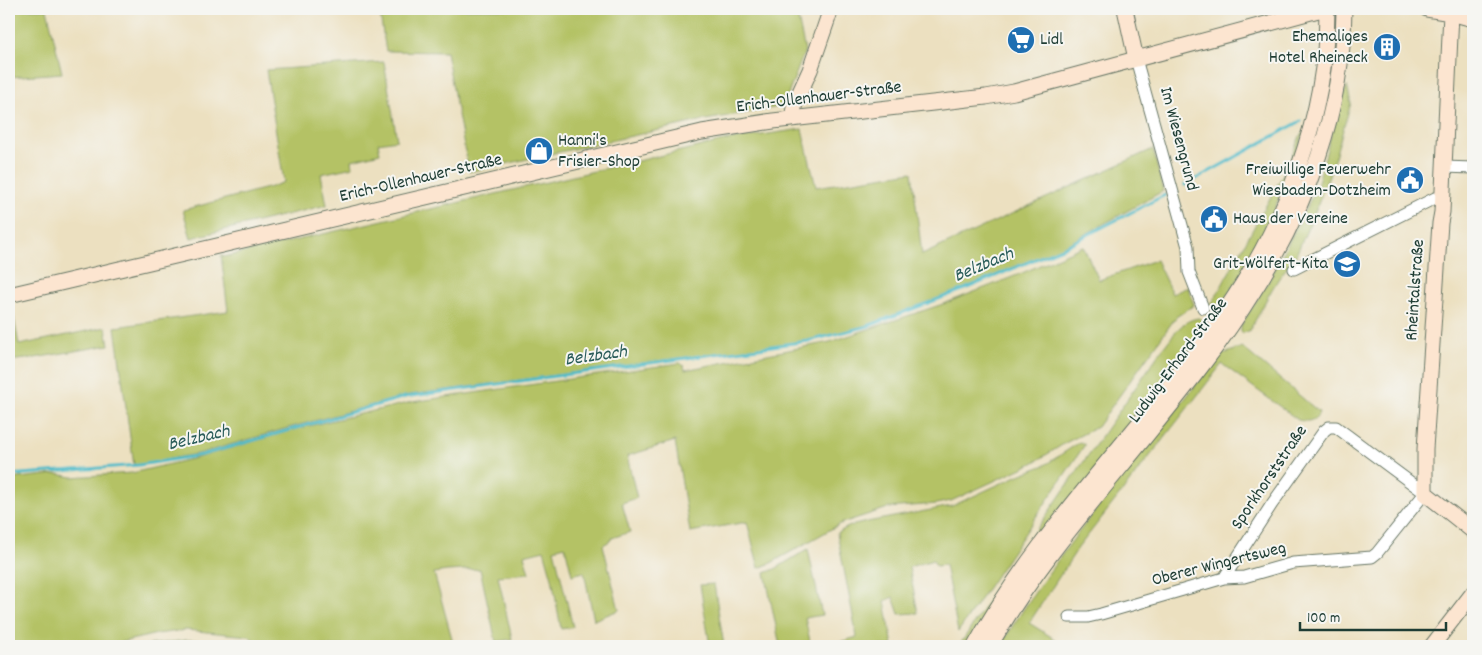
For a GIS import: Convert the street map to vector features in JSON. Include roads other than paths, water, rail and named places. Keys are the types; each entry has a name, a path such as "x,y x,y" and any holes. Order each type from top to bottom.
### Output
{"street":[{"path":"792,118 795,103 810,70 830,9"},
{"name":"Im Wiesengrund","path":"1125,9 1136,59 1188,248 1189,272 1203,308"},
{"name":"Erich-Ollenhauer-Straße","path":"9,295 702,132 792,118 986,98 1014,92 1322,9"},
{"name":"Ludwig-Erhard-Straße","path":"1230,316 1272,231 1296,176 1309,133 1320,85 1327,9"},
{"name":"Ludwig-Erhard-Straße","path":"990,646 1020,597 1056,547 1230,316 1254,292 1284,238 1309,182 1324,137 1343,51 1344,9"},
{"path":"1427,9 1451,11 1473,20"},
{"name":"Rheintalstraße","path":"1425,493 1425,449 1444,167 1451,11"},
{"path":"1299,15 1316,21 1326,28"},
{"path":"1130,30 1150,46 1167,50"},
{"path":"807,117 806,101 810,70"},
{"path":"1444,167 1473,168"},
{"path":"1294,269 1435,198 1442,198"},
{"name":"Ludwig-Erhard-Straße","path":"975,646 1009,590 1046,538 1212,341"},
{"name":"Sporkhorststraße","path":"1224,578 1272,504 1324,431 1331,426 1336,427 1425,493"},
{"path":"1425,493 1473,531"},
{"name":"Oberer Wingertsweg","path":"1069,617 1088,617 1101,614 1224,578 1244,577 1293,563 1367,558 1378,553 1425,493"},
{"path":"1432,646 1473,593"}],"waterway":[{"name":"Belzbach","path":"1185,185 1301,121"},
{"name":"Belzbach","path":"9,475 139,465 202,455 405,397 808,341 868,326 967,288 1064,247 1165,195"}],"place":[{"name":"Lidl","path":"1021,40"},
{"name":"Ehemaliges Hotel Rheineck","path":"1387,47"},
{"name":"Hanni's Frisier-Shop","path":"539,151"},
{"name":"Freiwillige Feuerwehr Wiesbaden-Dotzheim","path":"1410,180"},
{"name":"Haus der Vereine","path":"1214,219"},
{"name":"Grit-Wölfert-Kita","path":"1347,264"}]}
